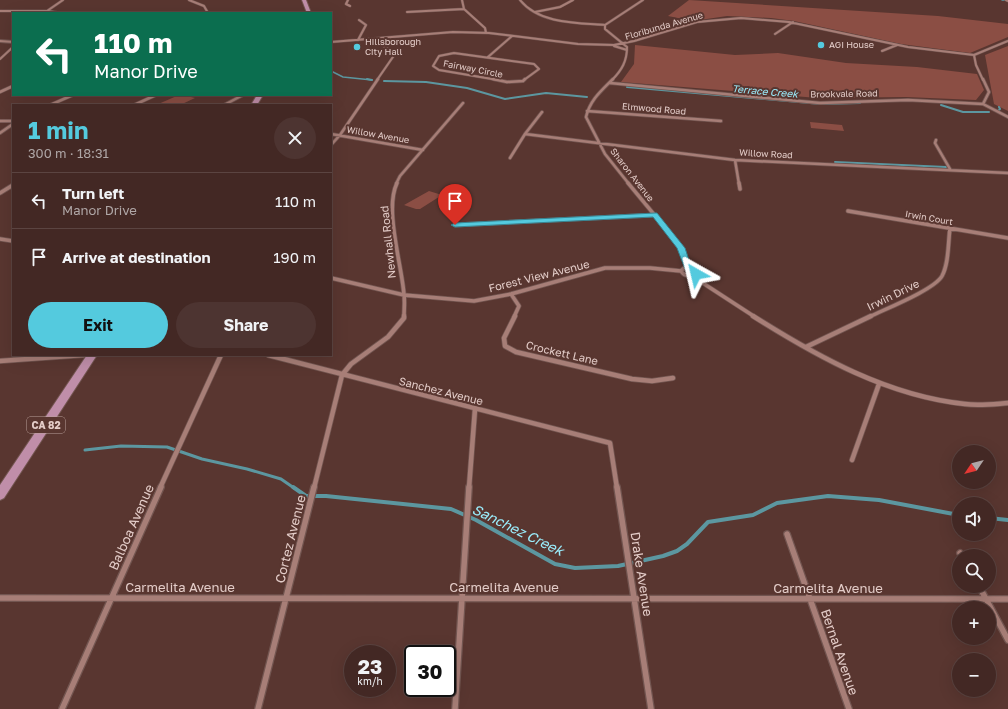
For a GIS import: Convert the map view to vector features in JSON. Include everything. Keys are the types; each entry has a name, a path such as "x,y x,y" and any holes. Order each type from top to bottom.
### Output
{"main road":[{"path":"304,0 309,12"},
{"name":"CA 82","path":"0,495 91,356"}],"street":[{"path":"47,11 62,0"},
{"path":"189,0 204,6 207,12"},
{"path":"193,1 197,0"},
{"path":"348,0 346,4 350,6"},
{"path":"462,0 464,9 485,28 486,33"},
{"path":"520,0 526,7 554,20 605,25 643,0"},
{"path":"535,12 560,7 572,0"},
{"path":"407,12 464,9"},
{"path":"0,11 54,12"},
{"name":"Floribunda Avenue","path":"332,42 434,32 486,33 573,44 614,45 624,44 668,30 705,21 727,18 751,18 793,22 898,45 974,55"},
{"path":"358,40 366,25 359,20"},
{"path":"775,34 793,22"},
{"path":"586,110 592,98 610,83 626,64 627,50 624,44 605,30 605,25"},
{"name":"Fairway Circle","path":"488,57 534,64 539,69 523,81 507,82 439,70 433,66 439,56 446,54 454,53 488,57 512,36"},
{"path":"332,144 340,135 395,54 374,39"},
{"path":"0,41 12,42"},
{"path":"1008,41 974,55 976,64 989,92 983,104 1008,117"},
{"path":"614,45 627,50"},
{"path":"882,51 898,45"},
{"path":"0,59 12,48"},
{"name":"Brookvale Road","path":"610,83 820,103 908,100 983,104"},
{"path":"0,92 12,86"},
{"path":"52,104 71,96"},
{"path":"136,104 154,96"},
{"path":"226,104 241,96"},
{"name":"Newhall Road","path":"342,375 357,359 385,340 404,318 404,295 394,232 393,191 400,176 463,103"},
{"name":"Elmwood Road","path":"586,110 721,122"},
{"name":"Sharon Avenue","path":"586,110 586,117 605,154 681,248 688,267 696,270 696,274 692,276"},
{"path":"510,158 525,134 542,112"},
{"path":"0,121 12,123"},
{"path":"0,133 12,124"},
{"name":"Willow Avenue","path":"332,134 423,150"},
{"name":"Willow Road","path":"525,134 600,142 615,146 735,160 950,169 1008,173"},
{"path":"936,140 935,143 950,169"},
{"path":"735,160 740,189"},
{"path":"0,193 12,186"},
{"name":"Irwin Court","path":"848,211 1008,238"},
{"path":"455,225 655,215"},
{"name":"Irwin Drive","path":"806,348 929,288 941,278 945,269 950,228"},
{"path":"0,239 12,241"},
{"path":"680,271 688,267"},
{"name":"Forest View Avenue","path":"332,278 404,295 474,301 511,294 605,268 650,268 680,271 684,275 692,276"},
{"path":"692,276 806,348 879,384 940,402 988,406 1008,404"},
{"name":"Crockett Lane","path":"511,294 519,306 504,338 505,346 516,352 632,379 652,381 674,378"},
{"path":"0,361 70,356"},
{"name":"Balboa Avenue","path":"62,709 180,444 222,356"},
{"name":"Sanchez Avenue","path":"272,356 476,410 610,443"},
{"name":"Cortez Avenue","path":"258,709 342,375"},
{"path":"852,460 879,384"},
{"path":"455,709 460,598 476,410"},
{"name":"Drake Avenue","path":"610,443 652,709"},
{"name":"Bernal Avenue","path":"787,534 849,709"},
{"path":"982,593 1008,640"},
{"name":"Carmelita Avenue","path":"0,598 1008,599"}],"shaded area":[{"path":"689,0 938,16 1008,24 1008,37 970,53 901,44 794,21 771,18 727,16 693,21 668,16"},
{"path":"635,45 735,55 778,53 846,63 917,67 977,74 984,90 976,100 906,97 818,98 621,82 634,64"},
{"path":"1008,46 1008,111 994,104 985,55"},
{"path":"177,96 193,96 191,97 195,98 182,104 158,104"},
{"path":"810,122 842,125 844,131 811,128"},
{"path":"429,191 442,195 420,209 404,205"}],"waterway":[{"path":"1002,0 1008,0"},
{"name":"Terrace Creek","path":"332,72 343,77 372,80 367,79"},
{"name":"Terrace Creek","path":"384,81 426,82 467,88 505,99 546,93 587,97"},
{"name":"Terrace Creek","path":"627,87 821,104 860,103"},
{"name":"Terrace Creek","path":"941,105 963,112 989,112"},
{"name":"Terrace Creek","path":"998,111 1000,109 999,107"},
{"path":"835,162 946,167"},
{"name":"Sanchez Creek","path":"85,450 121,446 167,447 202,459 247,469 281,479 294,488"},
{"name":"Sanchez Creek","path":"293,487 306,496 326,496 451,509 476,520 555,564 575,568 618,566 663,556 677,551 687,544 708,522 753,515 777,503 828,496 879,500 952,514"},
{"name":"Sanchez Creek","path":"996,519 1008,520"}],"place":[{"name":"AGI House","path":"821,45"},
{"name":"Hillsborough City Hall","path":"357,47"}],"route":[{"path":"455,225 655,215 681,248 688,267 696,270 696,274"}]}
